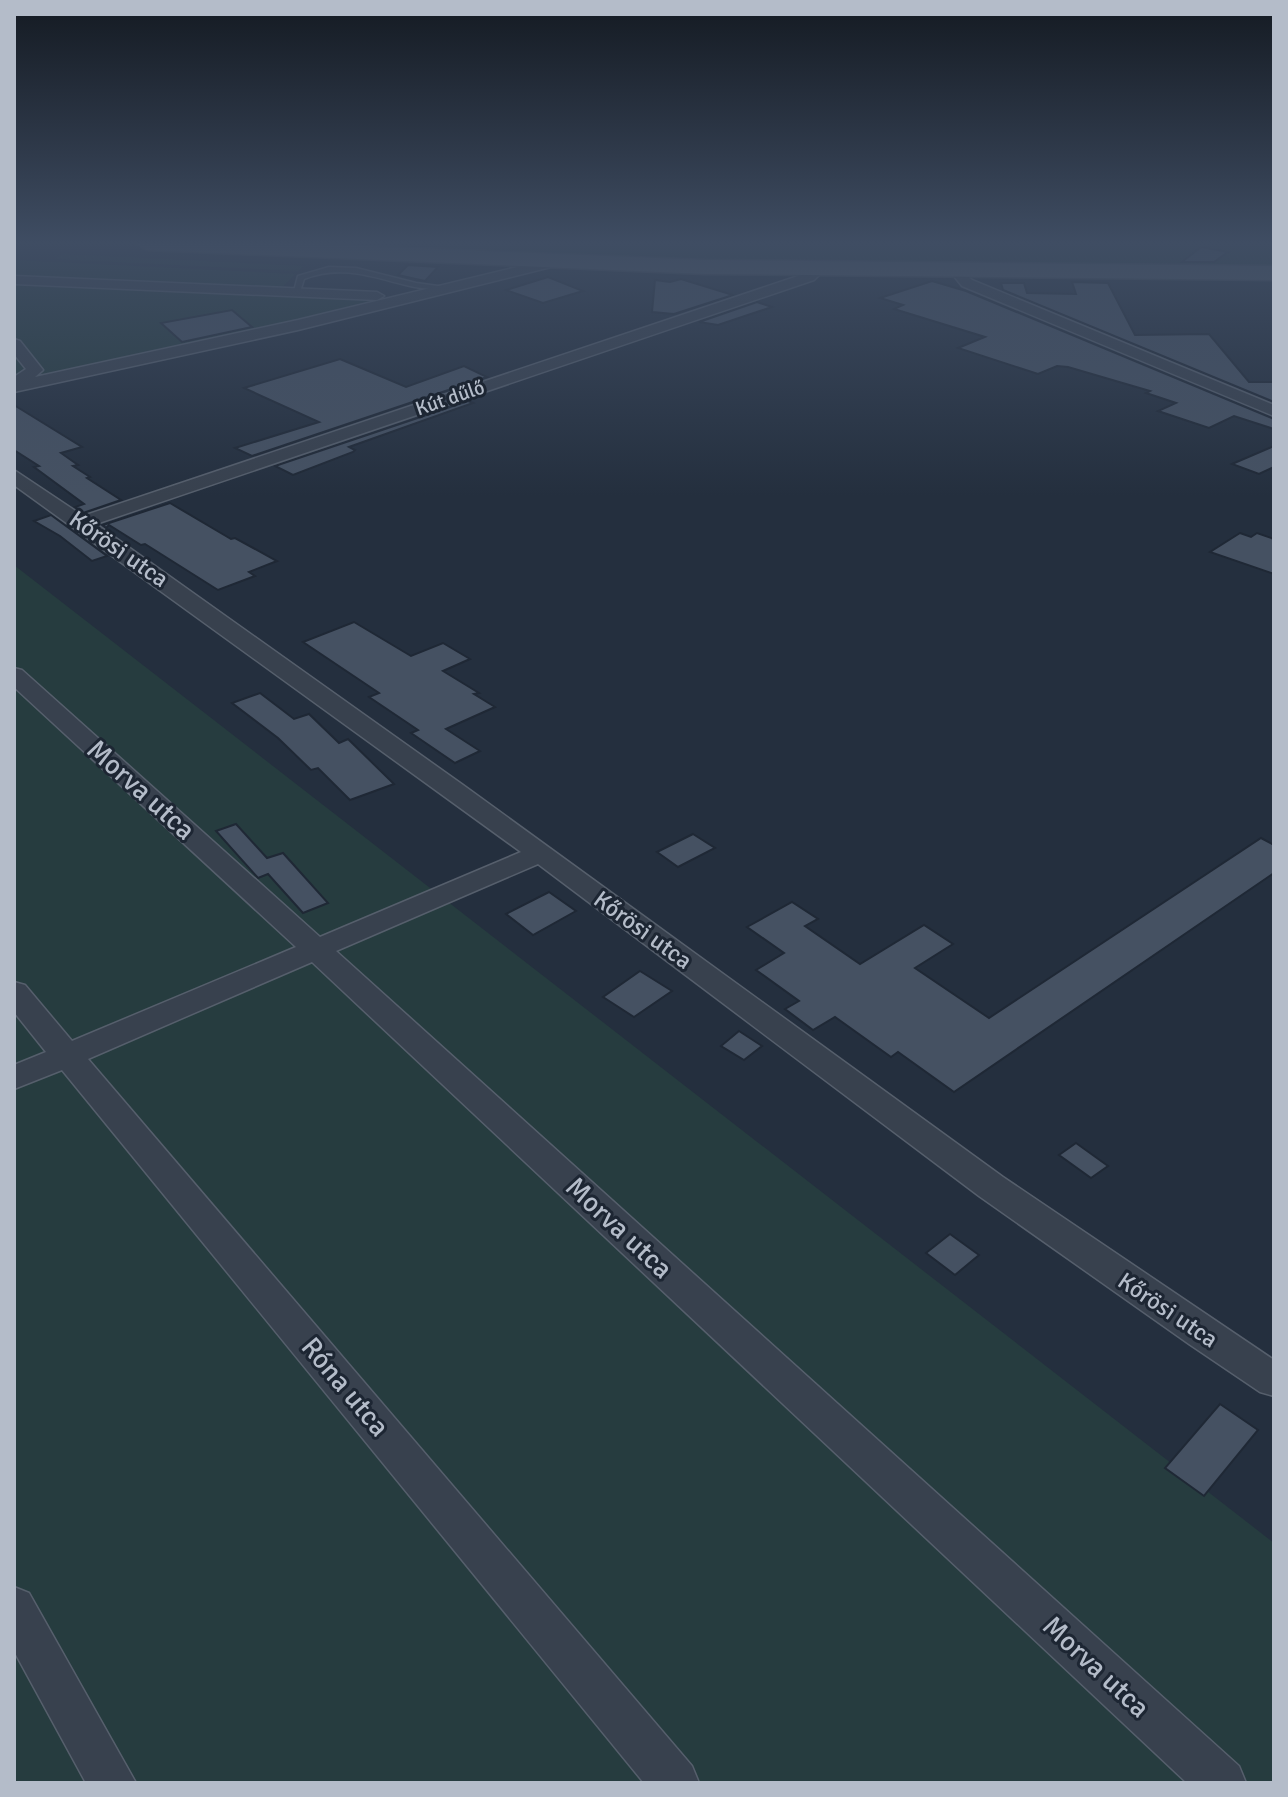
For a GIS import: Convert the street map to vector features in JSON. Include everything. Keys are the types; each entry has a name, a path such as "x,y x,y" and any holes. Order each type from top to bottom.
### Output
{"street":[{"path":"14,344 35,370 17,380 16,387 276,328"},
{"name":"Kút dűlő","path":"81,523 658,328"},
{"path":"1075,328 1274,411"},
{"name":"Kőrösi utca","path":"14,476 539,854 955,1160 1175,1316 1274,1380"},
{"name":"Morva utca","path":"14,675 1222,1783"},
{"path":"14,1078 539,854"},
{"name":"Róna utca","path":"14,992 675,1783"},
{"path":"14,1608 112,1783"}],"green space":[{"path":"14,328 266,328 14,383"},
{"path":"14,565 1274,1543 1274,1783 14,1783"}],"building":[{"path":"166,328 248,328 182,342"},
{"path":"955,328 1055,328 1274,419 1274,429 1234,416 1209,428 1158,411 1176,403 1146,393 1150,391 1068,367 1057,366 1038,374 958,348 985,337"},
{"path":"1095,328 1131,328 1135,335 1209,334 1249,382 1274,382 1274,402"},
{"path":"340,359 406,387 464,366 487,377 252,456 235,448 319,422 244,388"},
{"path":"468,401 473,403 349,447 355,450 293,475 275,466"},
{"path":"14,405 82,447 61,453 90,477 87,478 121,500 83,513 75,507 84,504 34,467 39,466 14,450"},
{"path":"1274,446 1274,467 1259,474 1232,464"},
{"path":"170,503 231,539 235,538 277,561 249,572 255,576 218,590 145,544 141,545 109,525 106,528 103,525"},
{"path":"51,515 107,556 92,561 60,536 34,521"},
{"path":"1240,533 1251,537 1257,533 1274,539 1274,574 1210,552"},
{"path":"354,622 411,656 443,643 470,659 443,671 479,693 474,694 495,707 446,729 480,751 455,763 411,733 418,730 369,697 379,693 303,642"},
{"path":"260,693 294,719 309,714 339,743 348,739 394,784 350,800 318,768 311,770 278,738 232,703"},
{"path":"236,824 267,858 283,853 328,903 303,913 268,874 258,878 216,831"},
{"path":"693,834 715,848 678,867 657,852"},
{"path":"1261,838 1274,845 1274,873 954,1092 898,1052 891,1057 835,1017 813,1030 785,1009 799,1001 756,970 784,953 747,927 792,902 818,919 805,926 860,964 924,925 953,944 915,968 989,1018"},
{"path":"549,892 576,911 533,935 506,914"},
{"path":"640,971 672,991 634,1017 603,997"},
{"path":"739,1031 762,1046 744,1060 721,1046"},
{"path":"1076,1143 1108,1166 1091,1178 1059,1155"},
{"path":"950,1234 979,1255 955,1275 926,1253"},
{"path":"1220,1404 1258,1430 1204,1496 1165,1468"}]}
